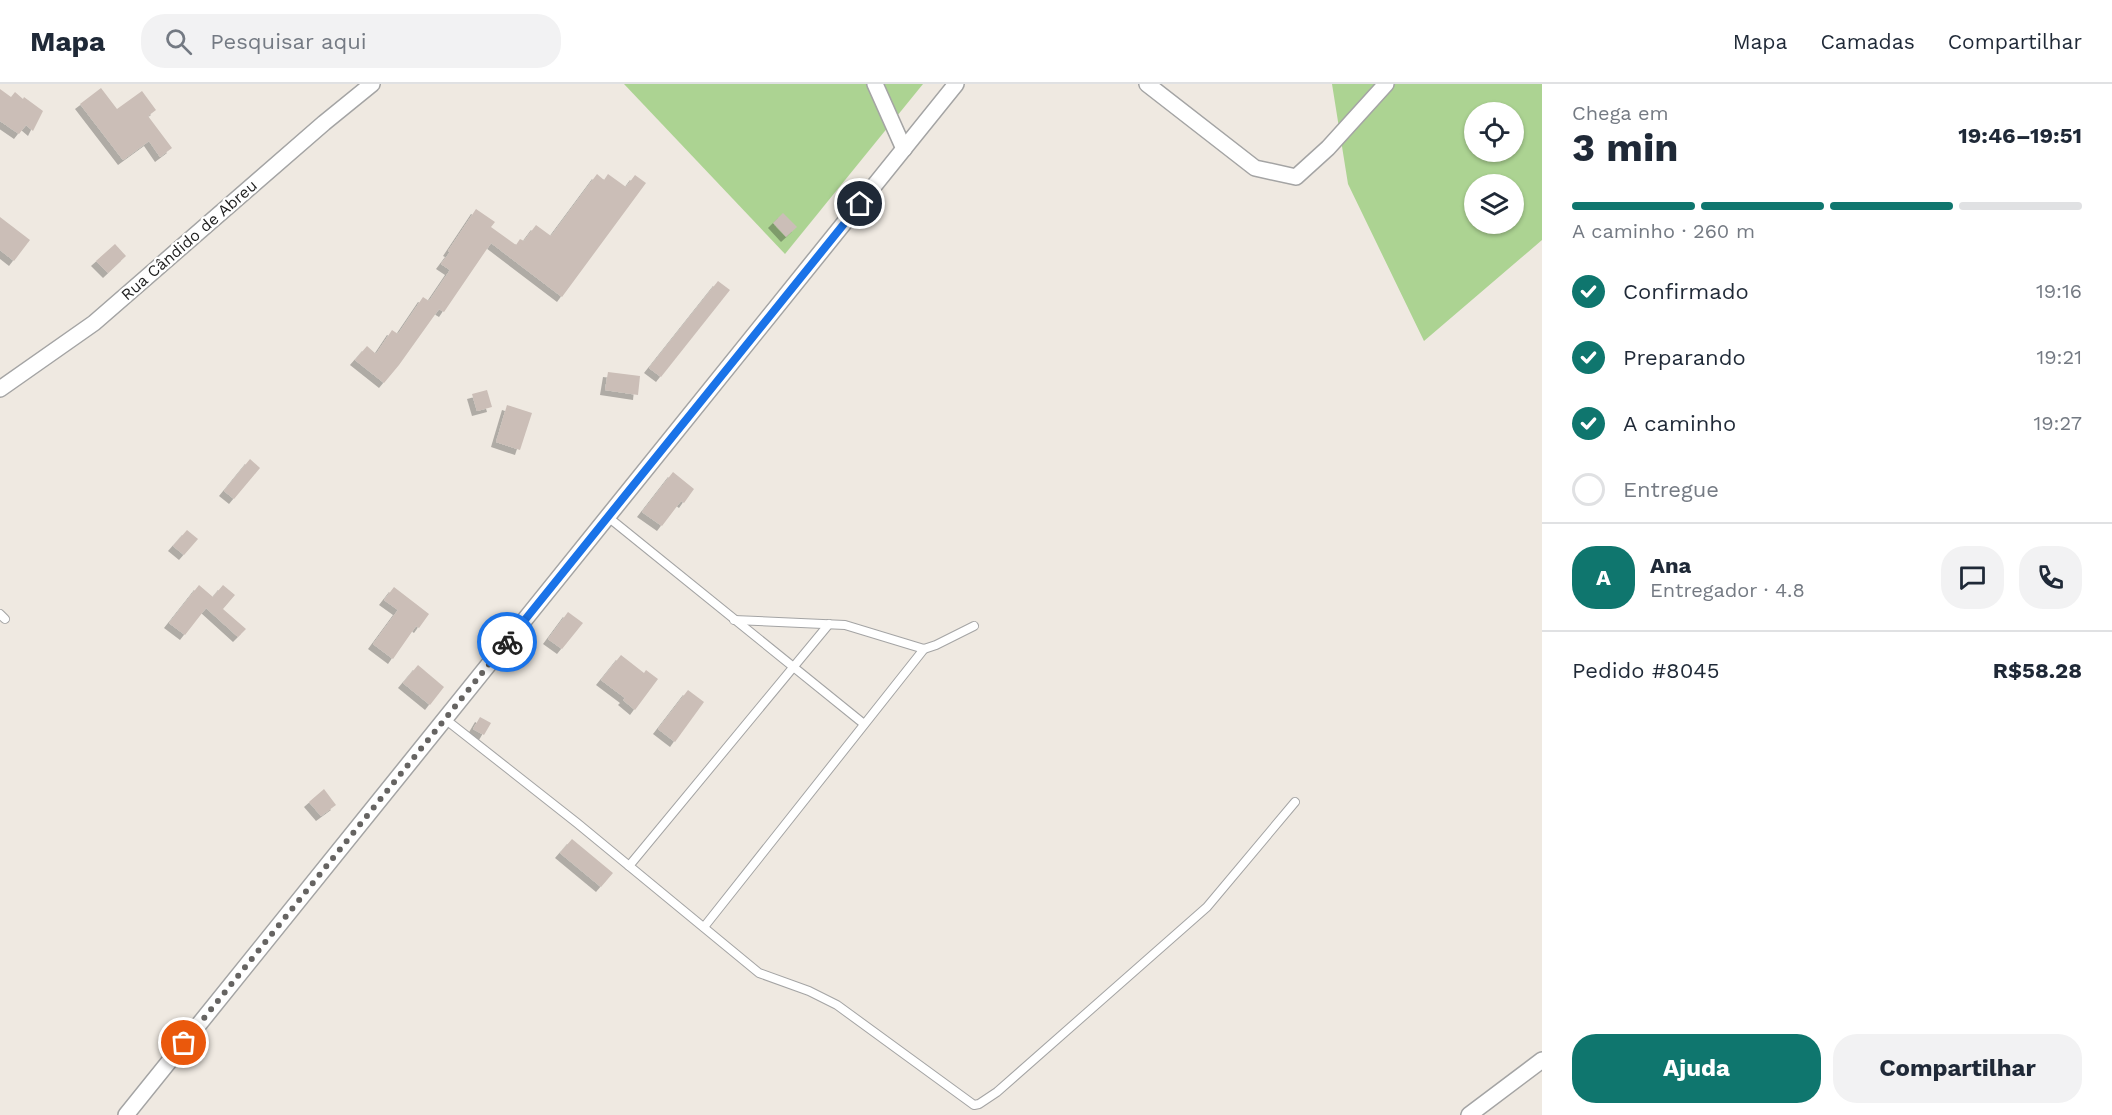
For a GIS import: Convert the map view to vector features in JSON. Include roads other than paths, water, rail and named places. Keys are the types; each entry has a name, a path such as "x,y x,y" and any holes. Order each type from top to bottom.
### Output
{"street":[{"name":"Rua Cândido de Abreu","path":"0,389 94,323 372,84"},
{"path":"875,84 904,149"},
{"path":"126,1115 956,84"},
{"path":"1147,84 1255,168 1296,177 1328,148 1386,84"},
{"path":"1469,1115 1542,1060"}],"lane":[{"path":"608,517 864,724"},
{"path":"734,620 844,625 924,649"},
{"path":"629,866 829,624"},
{"path":"704,927 924,649 974,626"},
{"path":"445,719 759,973 809,991 837,1005 974,1105 997,1092 1207,907 1295,802"}]}
